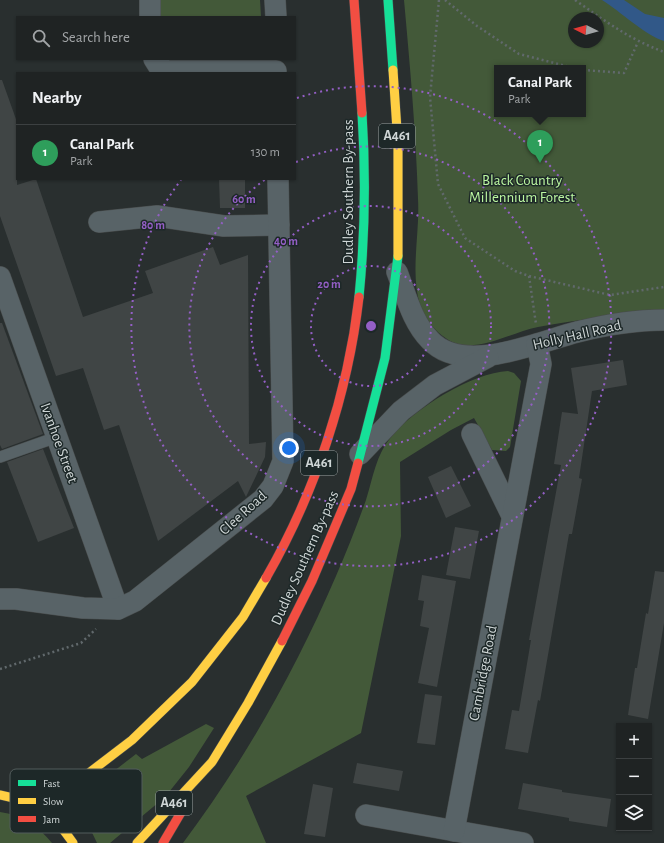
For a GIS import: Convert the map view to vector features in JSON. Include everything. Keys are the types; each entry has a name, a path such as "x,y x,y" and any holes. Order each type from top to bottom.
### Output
{"highway":[{"name":"Dudley Southern By-pass","path":"93,769 132,740 192,682 243,617 278,556 316,475 340,396 354,339 364,246 364,141 354,0"},
{"name":"Dudley Southern By-pass","path":"137,843 212,762 248,703 284,638 312,580 351,489 385,358 397,272 399,228 398,145 388,0"},
{"name":"A461","path":"162,843 212,762"},
{"name":"A461","path":"0,795 10,797"},
{"name":"A461","path":"67,833 73,843"}],"street":[{"path":"150,0 150,16"},
{"path":"275,0 276,16"},
{"path":"155,60 159,67 167,71 276,68"},
{"name":"Clee Road","path":"0,599 16,599 83,608 118,609 135,601 241,518 263,499 273,486 282,461 278,180"},
{"path":"99,222 157,216 224,226 279,225"},
{"name":"Holly Hall Road","path":"397,272 416,322 430,341 441,349 459,355 490,356"},
{"name":"Ivanhoe Street","path":"0,276 118,609"},
{"name":"Holly Hall Road","path":"360,454 402,411 435,385 490,356 578,332 612,325 664,320"},
{"name":"Cambridge Road","path":"441,834 512,516 541,364 537,344"},
{"path":"472,434 512,516"},
{"path":"366,815 441,834 524,843"}],"lane":[{"path":"0,458 57,437"}],"path":[{"path":"439,0 430,97 438,184 465,238 514,271 529,276 610,295 664,287"},
{"path":"445,0 477,26 519,54 562,65"},
{"path":"575,0 638,42 664,52"},
{"path":"586,70 624,73 638,42"},
{"path":"529,276 537,328 537,344"},
{"path":"0,669 81,643 118,609"}],"green space":[{"path":"158,0 260,0 261,16 157,16"},
{"name":"Black Country Millennium Forest","path":"404,0 664,0 664,311 553,324 529,329 481,344 462,345 449,340 442,336 426,318 420,305 417,292 417,174"},
{"path":"168,60 262,60 262,62"},
{"path":"508,371 514,373 521,381 510,447 506,451 492,450 474,418 451,430 400,462 401,536 361,733 246,796 266,843 183,843 206,812 248,747 304,646 344,557 366,500 382,450 402,425 429,404 445,394 478,378 494,373"},
{"path":"206,724 214,728 189,767 165,797 142,816 142,769 117,769 136,754 142,759"},
{"path":"0,812 10,814 10,833 43,833 52,843 0,843"},
{"path":"92,833 122,833 110,843 97,843"}],"water":[{"path":"602,0 624,0 645,14 664,18 664,41 641,29"}],"building":[{"path":"0,80 2,80 16,119 17,185 36,180 83,317 153,293 145,271 213,247 220,265 248,255 249,444 266,442 265,457 246,497 238,481 158,541 119,425 104,430 83,368 56,376 0,216"},
{"path":"219,180 245,180 245,208 220,208"},
{"path":"0,323 2,323 43,434 2,449 0,445"},
{"path":"623,360 627,385 592,391 579,478 582,479 572,534 569,534 540,701 538,700 528,753 505,749 512,710 519,711 531,640 529,640 561,465 554,464 562,412 578,414 571,368"},
{"path":"43,449 74,528 38,542 7,462"},
{"path":"451,466 471,506 446,518 428,477"},
{"path":"455,527 479,531 470,579 446,575"},
{"path":"655,571 664,572 664,623 648,719 628,715 635,668 637,668"},
{"path":"422,575 456,581 437,687 418,683 429,628 420,626 424,601 418,600"},
{"path":"425,694 442,696 435,745 417,743"},
{"path":"357,763 403,771 399,791 353,783"},
{"path":"523,783 562,790 562,792 611,799 607,827 569,821 569,818 518,809"},
{"path":"313,784 333,788 325,837 304,834"}],"traffic: fast":[{"path":"388,0 393,70"},
{"path":"359,297 363,251 364,205 362,113"},
{"path":"358,463 385,358 398,256"}],"traffic: slow":[{"path":"393,70 398,145 398,256"},
{"path":"94,769 132,740 192,682 243,617 266,578"},
{"path":"137,843 212,762 248,703 282,641"},
{"path":"0,795 10,798"},
{"path":"66,833 73,843"}],"traffic: jam":[{"path":"354,0 362,113"},
{"path":"266,578 284,546 300,512 327,442 347,370 359,297"},
{"path":"282,641 312,581 351,489 358,463"},
{"path":"163,843 186,804"}],"place":[{"name":"Canal Park","path":"540,163"}]}
